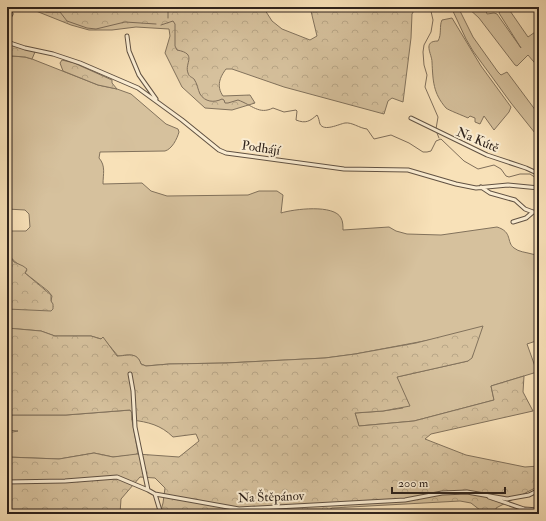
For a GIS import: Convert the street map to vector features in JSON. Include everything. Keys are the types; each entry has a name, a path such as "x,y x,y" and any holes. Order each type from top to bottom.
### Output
{"street":[{"path":"7,21 10,14"},
{"path":"127,36 129,51 139,75 157,101"},
{"name":"Podhájí","path":"7,42 80,63 138,88 157,101 215,147 226,153 344,169 408,170 456,184 480,188 508,185 539,188"},
{"name":"Na Kútě","path":"411,118 487,155 539,174"},
{"path":"480,188 490,193 515,200 525,209 533,212 539,212"},
{"path":"512,222 526,218 533,212"},
{"path":"130,374 136,427 148,490"},
{"name":"Na Štěpánov","path":"7,482 64,481 117,477 155,494 239,509 405,500 442,493 467,492 483,496 507,498 529,495 539,490"},
{"path":"155,494 161,514"},
{"path":"483,496 524,509 539,510"},
{"path":"239,509 240,514"}],"green space":[{"path":"26,7 263,7 272,21 282,29 310,40 317,36 310,7 426,7 426,10 415,9 412,14 411,38 403,102 392,98 388,101 384,114 284,87 232,69 226,69 221,78 219,85 223,96 250,95 255,103 232,110 205,108 182,87 165,53 170,36 169,29 136,27 112,30 89,30 71,25"},
{"path":"451,7 458,7 473,37 498,72 501,75 507,72 539,115 539,138 473,51"},
{"path":"467,7 485,7 487,14 497,14 521,48 499,13 500,11 508,8 528,37 538,30 539,68 528,55 517,66 515,65 479,18"},
{"path":"452,18 481,66 511,107 509,112 494,130 484,116 480,124 475,122 475,118 470,116 468,118 447,109 436,92 433,81 432,59 429,46 430,43 438,41 442,20"},
{"path":"7,44 35,52 32,59 12,56 7,64"},
{"path":"12,56 32,59 98,85 131,94 166,124 178,129 179,132 177,138 170,148 165,151 100,152 99,158 103,164 104,173 103,184 142,183 151,191 167,196 248,195 259,191 277,191 283,195 281,213 304,209 322,209 330,211 337,214 341,218 343,222 343,230 389,227 407,234 441,235 497,227 502,229 507,234 510,243 514,248 534,254 539,259 539,340 527,344 537,372 491,386 494,400 414,421 359,426 355,413 403,408 397,377 468,361 471,358 440,338 325,358 146,366 141,364 135,356 118,356 103,338 101,339 91,336 55,336 41,331 7,328 7,309 53,307 51,301 52,296 48,291 25,273 27,270 11,258 7,245 7,231 26,231 30,227 29,214 25,210 7,209 7,64"},
{"path":"62,60 74,63 112,80 112,83 117,89 98,85 63,71 60,63"},
{"path":"7,252 14,262 27,269 25,273 51,295 53,309 51,311 7,309"},
{"path":"483,326 472,358 468,361 397,377 410,406 383,411 355,413 359,426 414,421 494,400 491,386 524,376 523,392 533,411 431,434 425,439 466,455 525,467 539,466 539,486 496,508 497,514 485,514 471,503 460,501 332,508 325,514 310,512 273,514 160,514 165,488 155,478 140,477 121,499 120,514 7,514 7,457 59,459 94,453 113,457 137,454 179,457 199,441 196,434 173,437 154,425 132,420 132,413 130,410 66,415 7,416 7,328 41,331 55,336 91,336 101,339 103,337 117,356 131,355 137,357 141,364 146,366 325,358 416,343"},
{"path":"131,410 138,453 135,455 113,457 94,453 59,459 7,457 7,433 18,431 7,430 7,416 66,415"}],"waterway":[{"path":"42,7 42,10 46,12 60,12 67,21 87,28 96,29 125,22 156,24"},
{"path":"168,7 168,18"},
{"path":"430,7 433,20 431,32 424,45 423,52 424,65 427,75 425,87 438,117 436,129"},
{"path":"161,25 173,21 175,24 175,46 177,50 189,56 187,69 188,74 194,79 200,94 204,99 213,101 222,99 225,103 238,100 259,110 268,110 273,108 284,112 296,110 296,120 303,122 310,120 317,115 322,126 332,127 350,123 367,129 374,139 391,135 409,143 423,152 431,151 436,141 441,139 464,161 478,169 494,165 501,169 506,176 509,177 520,174 530,174 539,180"},
{"path":"437,133 439,138"}]}
